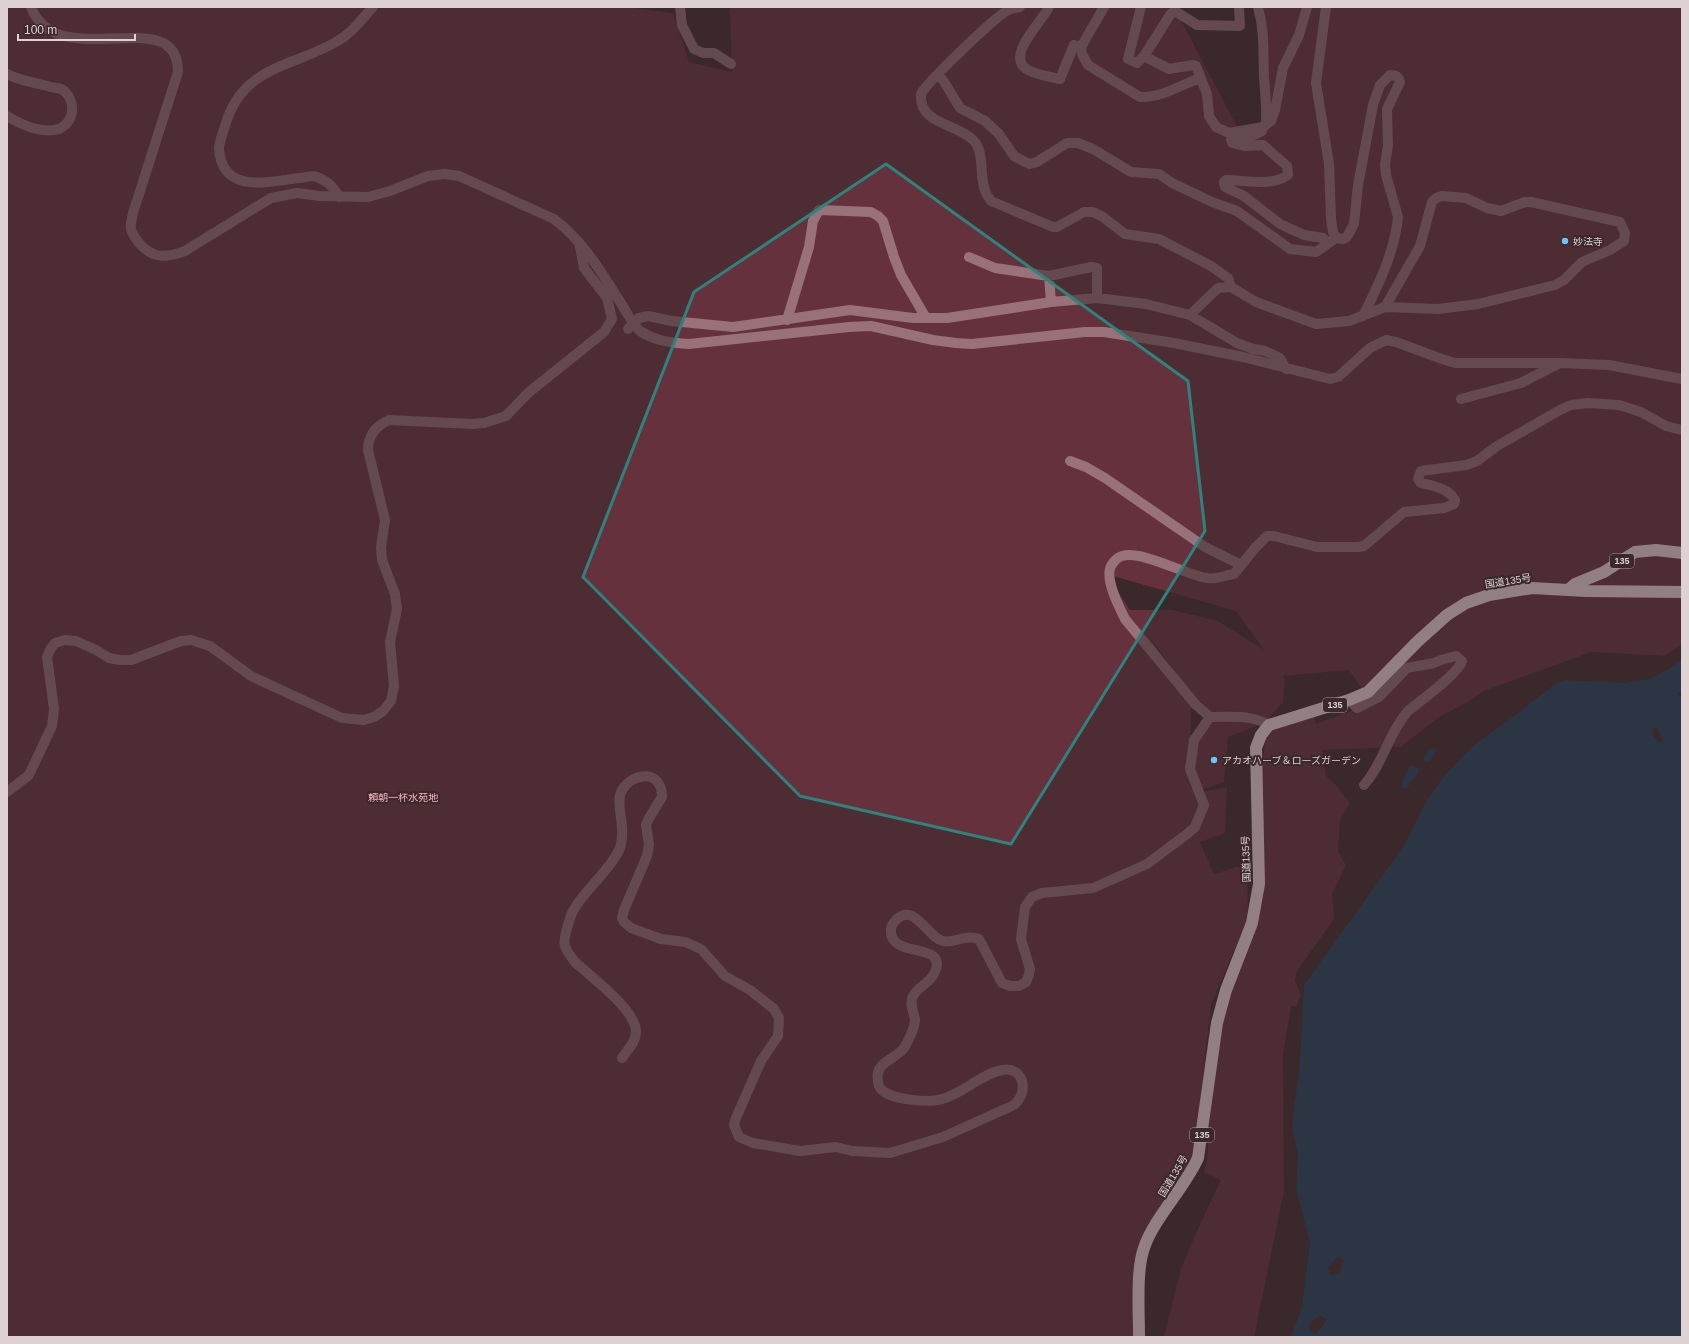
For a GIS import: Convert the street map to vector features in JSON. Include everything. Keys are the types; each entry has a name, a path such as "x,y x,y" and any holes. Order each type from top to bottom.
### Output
{"highway":[{"name":"135","path":"1568,590 1574,584 1604,572 1635,552 1656,550 1682,553"},
{"name":"国道135号","path":"1139,1337 1140,1263 1144,1247 1153,1229 1192,1171 1198,1158 1217,1023 1226,990 1252,923 1259,884 1256,748 1261,735 1270,725 1349,700 1368,692 1417,642 1447,615 1466,603 1488,595 1532,588 1682,592"}],"street":[{"path":"31,7 40,22 57,34 81,36 141,31 162,37 170,42 176,52 178,72 133,213 131,229 144,249 157,256 172,256 185,251 271,198 297,193 320,196 368,197 390,191 428,176 445,174 459,176 554,219 579,242 589,254 638,330 653,338 669,342 689,344 849,326 871,326 956,343 972,344 1085,332 1104,332 1243,357 1286,369 1330,378 1338,377 1370,348 1386,340 1396,342 1456,363 1560,363 1609,365 1682,379"},
{"path":"339,197 334,187 314,176 259,182 244,182 233,178 225,170 220,158 219,146 231,108 237,98 248,86 261,75 272,69 313,54 336,42 350,33 373,7"},
{"path":"680,7 682,25 694,49 703,53 714,53 731,64"},
{"path":"1020,7 1009,9 986,28 924,88 921,94 922,108 931,118 960,130 975,142 980,154 986,193 992,201 1052,228 1057,227 1084,212 1093,212 1103,217 1125,234 1159,239 1211,266 1228,278 1231,287"},
{"path":"1049,7 1022,46 1020,59 1024,67 1034,72 1060,79 1074,45 1081,47"},
{"path":"1104,7 1081,47 1082,54 1088,65 1137,97 1148,97 1200,78"},
{"path":"1141,7 1128,59 1137,63 1144,56 1175,9 1197,25 1240,26 1239,7"},
{"path":"1258,7 1264,36 1265,125 1262,132 1248,138 1231,140 1232,143 1244,146 1263,146 1287,166 1288,174 1284,178 1267,182 1226,180 1224,184 1225,187 1244,196 1280,224 1304,235 1332,240 1347,237 1354,224 1358,185 1373,105 1380,85 1390,75 1398,77 1400,82 1387,109 1388,145 1386,175 1398,217 1397,224 1390,252 1374,294 1363,316"},
{"path":"1144,56 1169,69 1196,66 1207,94 1209,116 1216,127 1229,133 1265,125 1271,121 1276,110 1283,68 1299,35 1307,7"},
{"path":"938,75 943,80 960,108 985,121 999,134 1014,156 1025,162 1030,164 1037,162 1067,143 1078,143 1093,149 1126,170 1131,172 1158,174 1212,202 1237,211 1290,249 1316,252 1321,250 1332,240 1333,232 1331,220 1329,164 1316,83 1326,7"},
{"path":"7,74 62,90 70,97 73,107 71,117 63,126 55,130 42,130 7,116"},
{"path":"1190,314 1218,288 1231,287 1256,302 1316,324 1348,321 1385,307 1438,309 1478,304 1555,285 1564,280 1582,262 1610,250 1624,241 1625,234 1620,222 1531,202 1525,202 1501,211 1487,208 1466,198 1442,196 1436,198 1432,202 1420,246 1385,307"},
{"path":"787,320 809,247 813,221 819,210 871,212 883,221 901,275 926,318"},
{"path":"7,792 29,775 52,726 54,709 47,657 55,643 65,640 76,641 109,658 131,660 181,641 192,640 210,646 251,676 342,718 364,720 374,717 384,711 391,701 394,686 390,642 397,609 395,594 382,560 381,547 385,520 368,450 368,442 380,424 388,420 473,424 484,423 506,416 528,393 604,332 612,319 607,298 584,268 579,242"},
{"path":"969,256 995,268 1049,276 1091,267 1097,268 1097,298"},
{"path":"1049,276 1051,302"},
{"path":"628,329 639,318 648,316 672,321 733,327 850,310 913,318 947,318 1051,302 1097,298 1146,304 1190,314 1237,343 1265,351 1280,358 1286,369"},
{"path":"1461,399 1521,384 1560,363"},
{"path":"1270,725 1258,719 1249,717 1210,717 1196,705 1126,619 1119,607 1108,574 1110,566 1116,559 1123,555 1147,558 1209,579 1234,574 1267,536 1274,536 1317,547 1364,546 1404,512 1450,507 1454,504 1455,500 1451,493 1440,488 1421,483 1418,479 1422,471 1466,465 1477,461 1498,446 1572,405 1588,403 1619,405 1641,412 1666,426 1682,430"},
{"path":"1070,461 1086,467 1105,478 1205,547 1241,565"},
{"path":"1349,700 1357,708 1379,697 1407,668 1434,663 1451,656 1456,656 1462,661 1461,665 1454,673 1402,718 1390,737 1369,779 1364,785"},
{"path":"622,1058 635,1039 636,1032 631,1014 575,962 568,953 564,940 572,912 612,862 620,847 623,828 619,804 622,791 629,782 636,778 647,776 657,781 661,786 662,797 650,814 646,825 649,845 647,856 624,910 622,918 624,922 631,928 661,939 680,941 702,949 725,976 750,990 774,1009 779,1018 778,1036 761,1061 736,1118 734,1125 739,1137 753,1143 800,1151 828,1147 890,1153 943,1137 1014,1105 1020,1100 1024,1090 1022,1081 1018,1076 1009,1070 1003,1070 979,1078 952,1095 941,1099 906,1099 888,1094 881,1089 877,1076 878,1071 881,1066 905,1047 914,1024 911,1002 913,995 931,979 937,968 937,963 934,957 924,951 904,948 897,945 892,937 891,928 894,922 906,914 914,916 933,936 940,940 946,942 970,936 979,939 1002,983 1010,986 1019,986 1026,982 1030,969 1021,938 1021,930 1025,907 1032,897 1042,893 1093,888 1147,864 1187,834 1194,826 1204,805 1190,769 1192,746 1194,740 1210,717"}],"highlighted area":[{"path":"886,164 1188,381 1205,531 1011,844 800,796 583,577 694,292"}],"green space":[{"name":"頼朝一杯水苑地","path":"7,7 626,7 673,13 689,62 732,72 730,10 732,7 1174,7 1233,119 1238,127 1247,128 1267,119 1260,7 1682,7 1682,644 1664,656 1591,652 1484,691 1468,702 1439,717 1401,747 1322,750 1326,776 1336,785 1350,803 1340,820 1338,852 1346,865 1332,894 1334,919 1297,971 1295,981 1301,995 1297,1006 1291,1006 1283,1055 1284,1191 1254,1337 1164,1337 1181,1269 1221,1180 1204,1172 1207,1159 1215,1041 1259,884 1262,771 1267,719 1253,727 1228,737 1224,782 1201,790 1202,792 1227,787 1225,833 1200,842 1214,874 1236,867 1247,866 1248,917 1211,1005 1192,1171 1142,1246 1132,1321 1133,1337 7,1337","holes":["1106,574 1236,611 1264,650 1218,621 1172,610 1130,610","1146,632 1204,712 1190,769 1191,699","1349,670 1372,703 1316,724 1314,716 1268,719 1283,702 1285,679 1283,676"]}],"water":[{"path":"1682,659 1682,692 1677,693 1682,699 1682,1337 1291,1337 1302,1307 1310,1243 1296,1188 1298,1154 1292,1128 1300,1061 1304,985 1404,846 1426,802 1444,776 1473,746 1555,684 1565,680 1625,683 1650,679 1670,668","holes":["1657,728 1663,739 1660,743 1654,737 1653,731","1338,1257 1344,1260 1340,1272 1332,1275 1329,1273 1328,1267","1320,1316 1325,1318 1326,1321 1315,1334 1310,1330 1309,1326 1312,1321"]},
{"path":"1432,748 1436,749 1435,754 1430,761 1426,762 1423,759 1428,750"},
{"path":"1411,765 1419,769 1418,773 1406,789 1402,788 1404,778"}],"place":[{"name":"妙法寺","path":"1565,241"},
{"name":"アカオハーブ＆ローズガーデン","path":"1214,760"}]}
